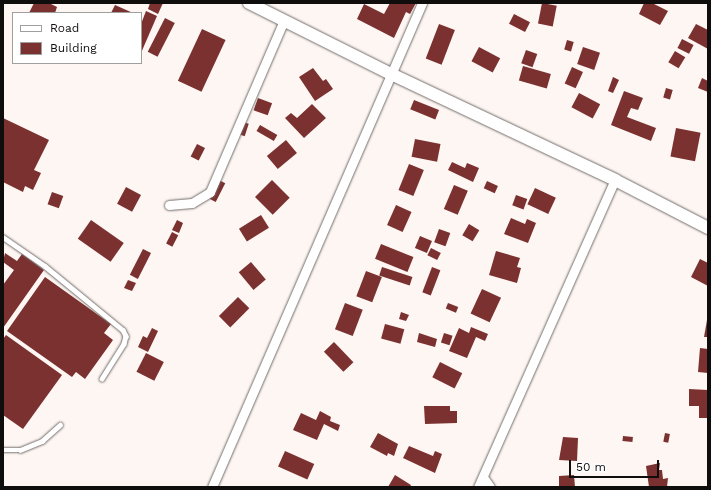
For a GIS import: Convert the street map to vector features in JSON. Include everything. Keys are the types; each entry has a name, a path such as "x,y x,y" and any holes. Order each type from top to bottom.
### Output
{"street":[{"path":"250,3 391,74 615,180 708,228"},
{"path":"212,487 422,3"},
{"path":"169,205 192,203 210,192 284,20"},
{"path":"478,487 615,180"},
{"path":"483,477 490,487"}],"lane":[{"path":"3,237 45,266 123,330 126,336 124,344 102,379"},
{"path":"3,450 20,450 42,441 60,424"}],"building":[{"path":"34,3 49,3 57,7 55,12 30,12"},
{"path":"150,3 163,3 158,14 148,9"},
{"path":"390,3 416,3 410,14 406,12 394,38 357,19 364,4 384,14"},
{"path":"542,3 557,6 553,26 538,24"},
{"path":"644,3 652,3 668,11 660,25 639,14"},
{"path":"115,5 131,12 112,12"},
{"path":"146,11 157,16 142,51 142,21"},
{"path":"514,14 530,22 525,32 509,24"},
{"path":"165,18 175,23 158,57 148,52"},
{"path":"439,24 455,30 442,65 426,59"},
{"path":"696,24 708,30 708,49 688,38"},
{"path":"202,29 226,40 201,92 178,81"},
{"path":"682,39 694,45 689,54 677,48"},
{"path":"567,40 574,42 571,52 564,50"},
{"path":"479,47 500,58 493,72 471,61"},
{"path":"583,47 600,53 594,70 577,64"},
{"path":"526,50 537,54 532,67 521,63"},
{"path":"675,51 685,57 679,68 668,62"},
{"path":"523,66 551,74 547,88 519,80"},
{"path":"572,67 583,72 576,88 565,83"},
{"path":"313,68 323,81 326,79 333,89 315,101 299,77"},
{"path":"613,77 619,80 613,93 608,91"},
{"path":"702,78 708,81 708,92 698,88"},
{"path":"666,88 673,90 670,100 663,98"},
{"path":"624,91 643,98 638,110 631,108 627,117 656,128 651,141 611,125"},
{"path":"579,93 600,104 593,118 571,107"},
{"path":"258,98 272,103 268,115 254,110"},
{"path":"414,100 439,110 435,119 410,109"},
{"path":"312,104 326,118 304,138 285,118 291,113 297,118"},
{"path":"3,118 49,140 34,170 41,173 33,190 25,186 23,192 3,182"},
{"path":"243,122 249,124 245,136 239,134"},
{"path":"260,125 277,135 274,141 256,131"},
{"path":"676,128 701,133 695,161 670,156"},
{"path":"415,139 441,144 437,162 412,157"},
{"path":"286,140 297,153 278,169 267,156"},
{"path":"197,144 205,148 199,161 191,156"},
{"path":"452,162 465,168 467,163 479,168 473,182 448,170"},
{"path":"409,164 424,170 413,196 399,190"},
{"path":"219,180 225,183 216,202 209,199"},
{"path":"272,180 290,198 273,215 255,197"},
{"path":"487,181 498,186 495,193 484,188"},
{"path":"454,185 468,191 458,215 444,209"},
{"path":"126,187 141,195 132,212 117,204"},
{"path":"535,188 556,198 548,214 527,204"},
{"path":"52,192 63,196 59,208 48,204"},
{"path":"516,195 527,199 524,209 512,205"},
{"path":"396,205 412,212 403,232 387,225"},
{"path":"261,215 269,228 247,241 239,229"},
{"path":"511,218 525,224 527,219 536,223 528,243 504,234"},
{"path":"91,220 124,243 111,262 78,239"},
{"path":"177,220 183,223 179,233 172,230"},
{"path":"469,224 479,230 473,241 462,235"},
{"path":"439,229 450,233 445,246 434,242"},
{"path":"172,232 178,235 172,247 166,244"},
{"path":"420,236 432,241 427,253 415,248"},
{"path":"381,244 413,257 407,272 375,259"},
{"path":"431,248 441,253 437,260 427,255"},
{"path":"143,249 151,253 138,279 130,275"},
{"path":"496,251 520,258 517,267 521,268 517,283 489,275"},
{"path":"5,253 17,261 22,254 44,270 3,328 3,285 14,270 3,262"},
{"path":"700,259 708,263 708,286 691,277"},
{"path":"251,262 266,280 254,290 239,272"},
{"path":"382,267 412,277 410,285 379,276"},
{"path":"432,267 440,270 431,295 422,292"},
{"path":"366,271 382,277 372,302 356,296"},
{"path":"45,277 111,324 104,333 113,340 85,379 76,372 72,377 7,331"},
{"path":"128,280 136,283 132,291 124,288"},
{"path":"482,289 501,298 490,322 471,313"},
{"path":"238,297 249,308 230,327 219,316"},
{"path":"345,303 363,310 353,336 335,329"},
{"path":"448,303 458,307 456,313 446,309"},
{"path":"401,312 409,315 406,321 399,319"},
{"path":"707,320 708,337 704,337"},
{"path":"385,324 404,329 400,344 381,338"},
{"path":"471,327 488,334 485,341 476,337 467,358 449,351 459,328 469,333"},
{"path":"152,328 158,331 148,352 138,347 143,336 147,338"},
{"path":"419,333 437,339 435,347 417,342"},
{"path":"444,333 453,336 449,345 441,343"},
{"path":"6,335 62,375 23,429 3,415 3,339"},
{"path":"334,342 353,362 343,372 324,352"},
{"path":"700,348 708,349 708,373 698,372"},
{"path":"146,353 164,362 154,381 136,372"},
{"path":"440,362 462,373 455,388 432,377"},
{"path":"689,389 708,390 708,418 699,418 699,406 689,406"},
{"path":"424,406 450,406 450,411 457,411 457,423 425,424"},
{"path":"320,411 331,417 330,421 340,425 338,431 324,424 317,440 293,430 301,413 316,420"},
{"path":"378,433 398,444 394,456 388,453 387,456 370,447"},
{"path":"665,433 670,434 668,443 663,442"},
{"path":"623,436 633,437 632,442 622,441"},
{"path":"563,437 578,438 577,461 559,460"},
{"path":"409,446 433,456 435,451 442,454 435,473 403,458"},
{"path":"285,451 314,464 307,480 278,467"},
{"path":"660,463 659,470 662,470 663,479 668,478 667,487 649,487 646,466"},
{"path":"395,475 411,485 410,487 388,487"},
{"path":"574,475 575,487 559,487 559,476"}]}
